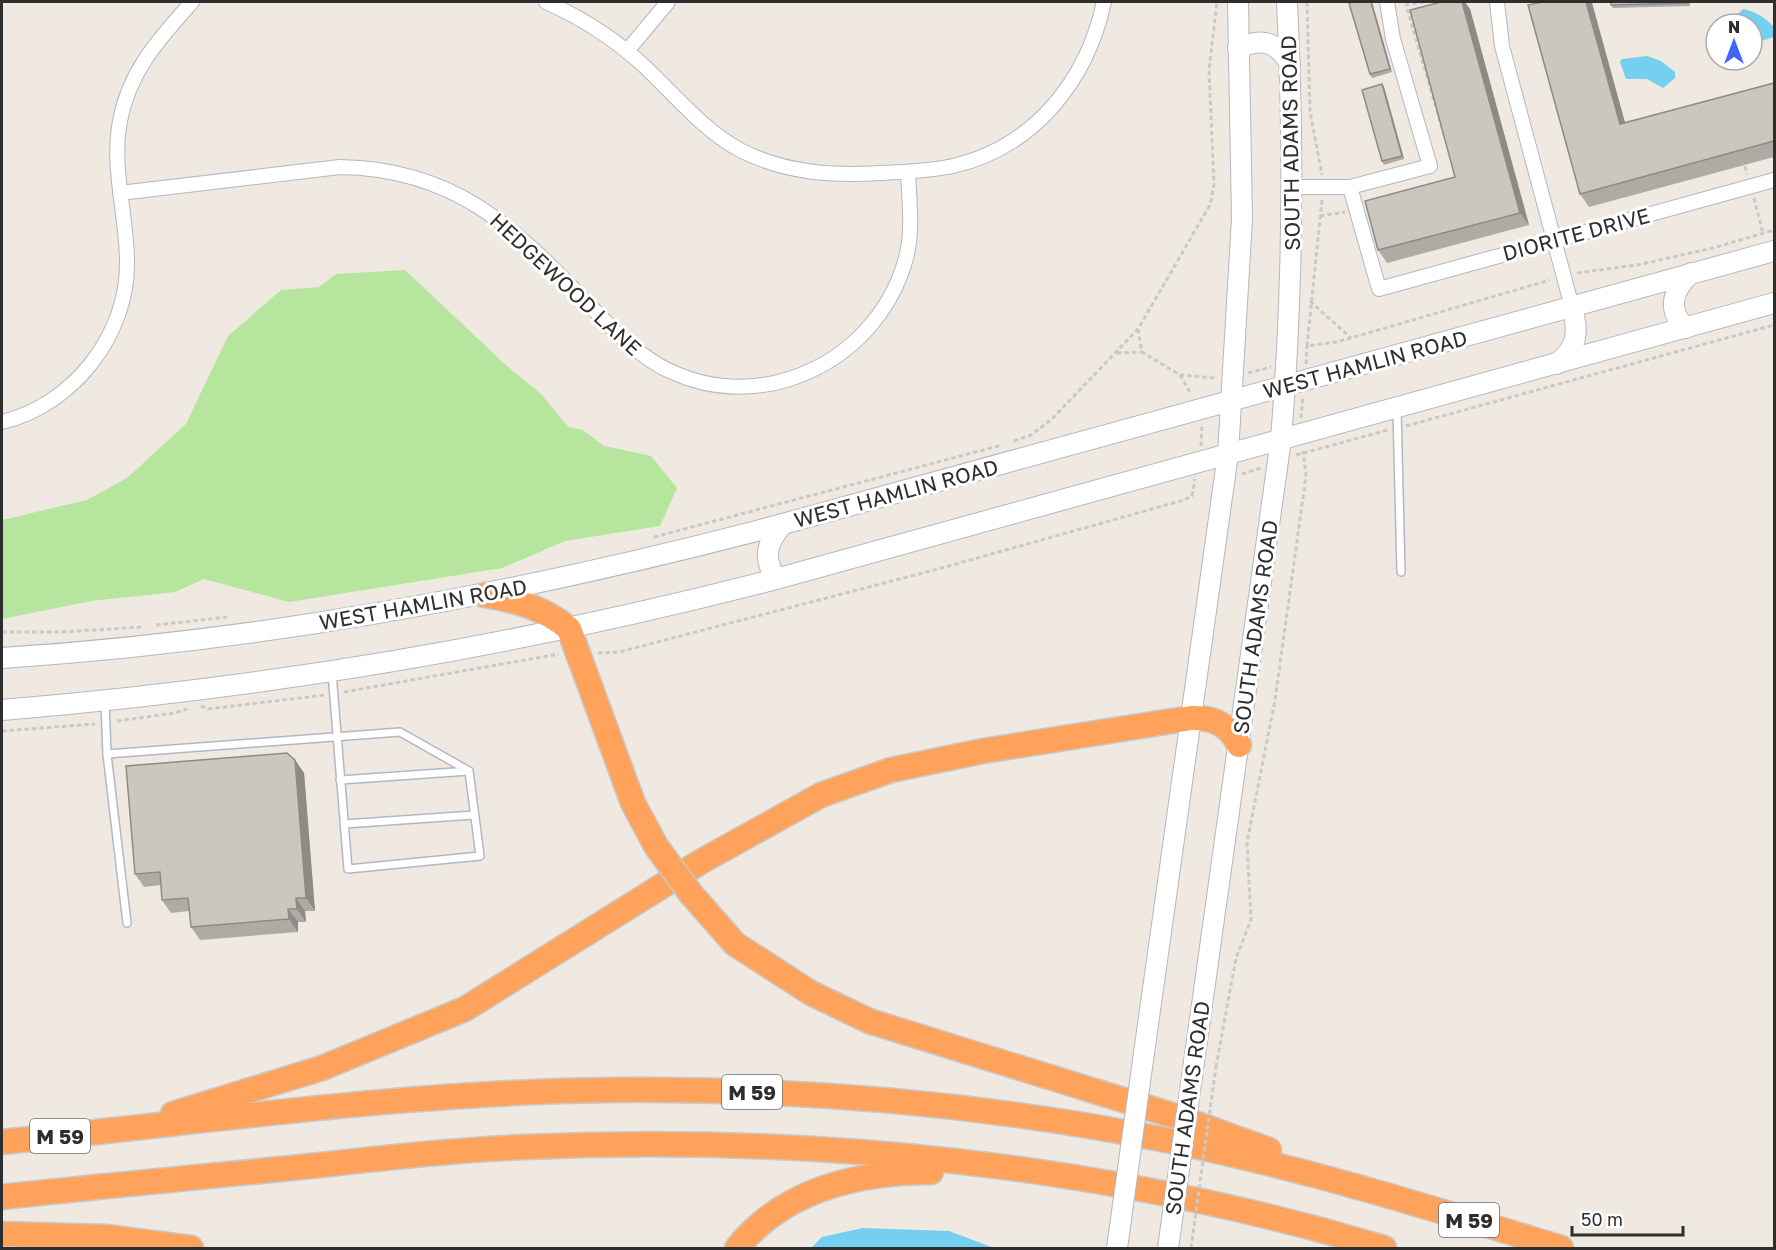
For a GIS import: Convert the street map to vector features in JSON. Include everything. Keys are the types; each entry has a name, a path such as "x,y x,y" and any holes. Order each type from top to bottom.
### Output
{"highway":[{"path":"484,595 530,606 558,620 568,629 633,803 656,846 691,894 735,944 812,993 868,1021 1178,1117 1378,1192"},
{"path":"119,1130 322,1068 465,1009 702,861 821,795 891,770 982,751 1191,718 1215,720 1225,725 1239,745"},
{"name":"M 59","path":"2,1142 410,1101 517,1093 660,1090 809,1095 1005,1114 1122,1132 1268,1163 1378,1192 1561,1248"},
{"path":"2,1197 439,1154 606,1144 804,1148 911,1157 1036,1172 1199,1202 1384,1248"},
{"path":"737,1248 780,1209 800,1197 836,1184 897,1173 1036,1172"},
{"path":"2,1234 106,1237 191,1248"}],"main road":[{"path":"1117,1248 1228,454 1242,219 1238,2"},
{"name":"SOUTH ADAMS ROAD","path":"1168,1248 1281,439 1295,388 1287,2"},
{"path":"1238,48 1252,42 1269,43 1283,53 1290,64"},
{"name":"WEST HAMLIN ROAD","path":"2,658 118,648 263,631 484,595 678,552 1233,400 1295,388 1774,251"},
{"path":"1686,328 1676,316 1673,302 1677,288 1691,273"},
{"path":"2,710 105,701 332,672 568,629 776,579 1774,303"},
{"path":"1556,364 1566,357 1575,344 1577,324 1572,307"},
{"path":"776,579 770,570 766,553 773,536 783,524"}],"street":[{"path":"2,422 41,406 71,385 97,356 113,327 127,282 127,243 120,193 117,137 128,93 151,48 192,2"},
{"path":"546,2 588,23 627,51 717,135 761,160 784,168 826,175 908,172 954,166 1008,142 1035,124 1059,101 1080,71 1093,43 1104,2"},
{"path":"627,51 668,2"},
{"path":"1292,187 1350,187 1430,166 1393,39 1387,2"},
{"path":"1497,2 1502,46 1572,307"},
{"name":"HEDGEWOOD LANE","path":"120,193 340,167 377,169 421,178 459,194 503,222 624,340 645,356 668,371 689,379 735,387 769,384 819,369 850,347 872,325 887,303 907,254 910,230 908,172"},
{"name":"DIORITE DRIVE","path":"1350,187 1378,289 1774,180"}],"lane":[{"path":"1397,408 1401,572"},
{"path":"332,672 348,869 480,856 469,771"},
{"path":"105,701 106,754 127,923"},
{"path":"106,754 399,732 469,771"},
{"path":"340,780 469,771"},
{"path":"344,824 474,814"}],"path":[{"path":"643,540 813,496 1031,435 1052,419 1138,329 1202,219 1213,194 1209,70 1217,2"},
{"path":"1307,2 1310,111 1322,169 1307,346 1350,338 1565,276 1637,265 1713,248 1774,230"},
{"path":"1310,301 1350,338"},
{"path":"1191,1248 1216,1067 1236,958 1251,920 1246,842 1275,700 1306,476 1304,452 1774,325"},
{"path":"1138,329 1142,351"},
{"path":"1116,353 1142,351 1180,375 1214,379"},
{"path":"1244,374 1277,366"},
{"path":"1180,375 1195,399"},
{"path":"1295,388 1300,425"},
{"path":"1201,452 1202,419"},
{"path":"1234,476 1268,465"},
{"path":"2,632 143,627 235,616"}],"green space":[{"path":"405,270 509,368 541,394 568,427 583,430 604,446 651,456 677,488 660,526 565,541 502,568 289,602 204,579 175,592 91,601 2,619 2,520 87,500 127,478 186,424 228,336 281,290 319,287 336,274"}],"water":[{"path":"1764,18 1773,26 1774,37 1764,40"},
{"path":"1647,56 1661,61 1675,72 1675,78 1663,88 1647,79 1626,79 1620,62 1622,59"},
{"path":"863,1228 949,1231 994,1248 811,1248 822,1237"}],"building":[{"path":"1371,2 1390,69 1370,74 1349,3"},
{"path":"1441,2 1462,2 1520,213 1378,250 1365,201 1455,177 1410,10"},
{"path":"1542,2 1586,2 1620,124 1774,83 1774,141 1580,194 1528,5"},
{"path":"1611,2 1688,2 1688,3 1611,5"},
{"path":"1382,84 1402,156 1382,161 1362,90"},
{"path":"287,753 295,760 306,898 296,898 297,909 288,909 289,919 191,927 188,898 162,900 160,872 135,874 126,766"}]}
